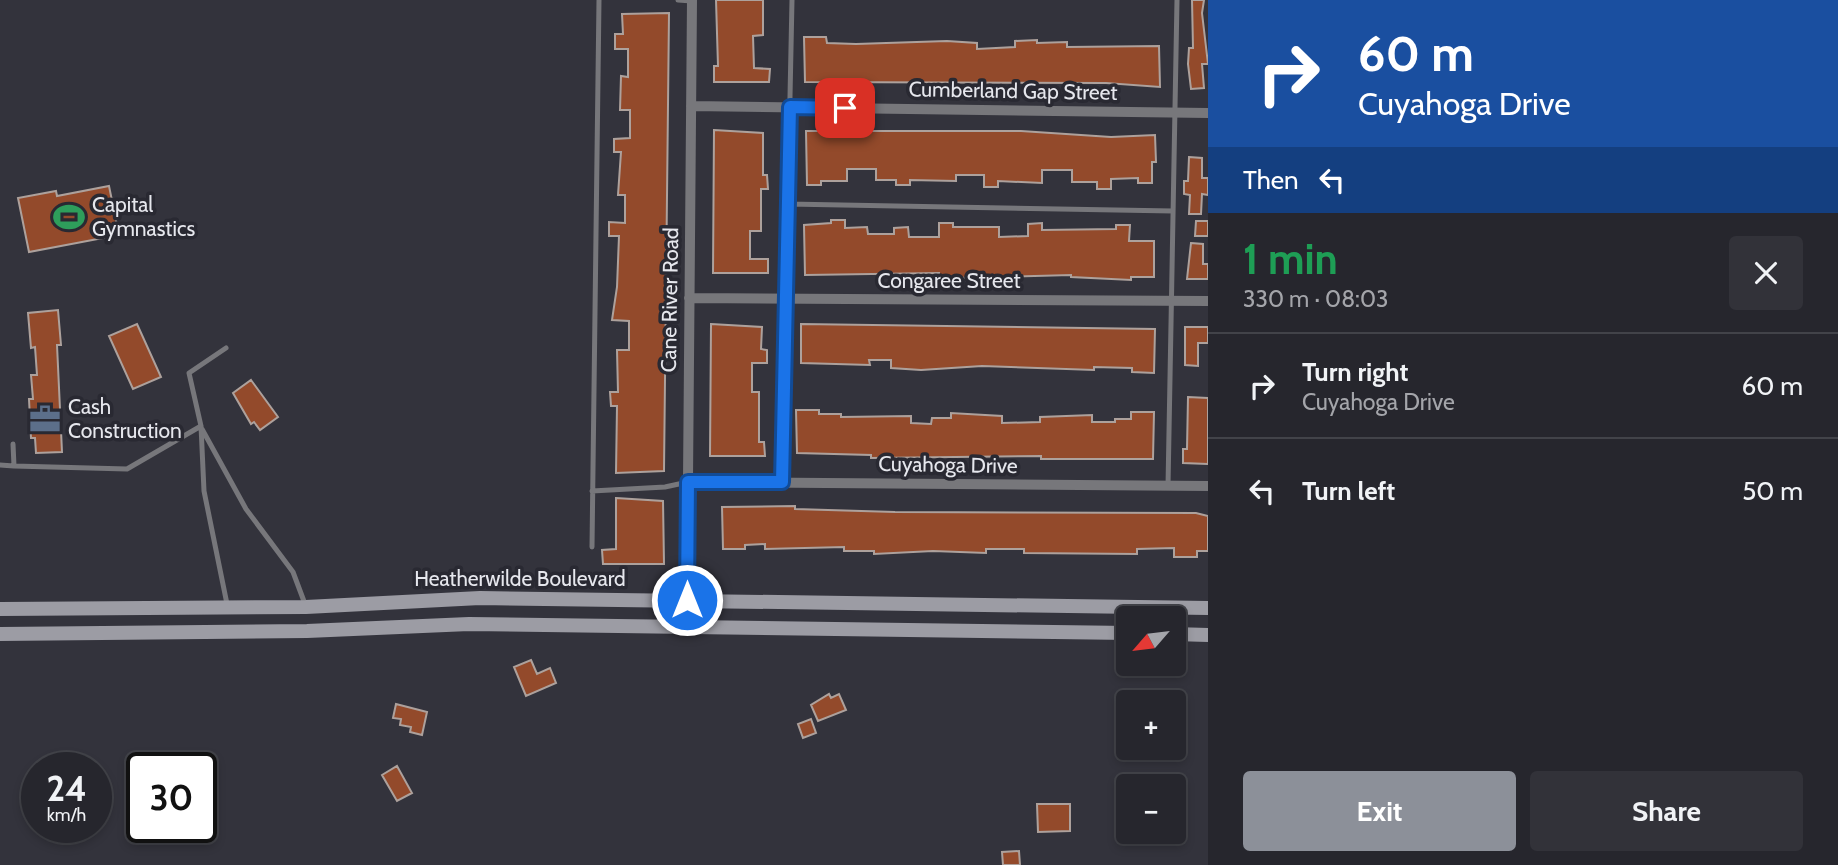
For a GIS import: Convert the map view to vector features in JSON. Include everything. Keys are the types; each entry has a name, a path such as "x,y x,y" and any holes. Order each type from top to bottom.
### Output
{"main road":[{"name":"Heatherwilde Boulevard","path":"0,609 306,607 468,598 1208,608"},
{"path":"306,607 307,631"},
{"path":"0,634 307,631 469,624 1116,633"},
{"path":"1186,634 1208,635"}],"street":[{"name":"Cane River Road","path":"687,600 692,0"},
{"name":"Cumberland Gap Street","path":"691,106 1208,113"},
{"name":"Congaree Street","path":"689,298 1208,302"},
{"name":"Cuyahoga Drive","path":"688,482 1208,486"}],"lane":[{"path":"592,547 599,0"},
{"path":"678,0 692,0"},
{"path":"782,482 792,0"},
{"path":"1168,486 1177,0"},
{"path":"788,204 1173,211"},
{"path":"226,348 189,373 201,426 204,491 227,607"},
{"path":"0,465 127,469 201,426"},
{"path":"201,426 246,509 293,572 306,607"},
{"path":"13,444 14,466"},
{"path":"592,491 665,487 688,482"}],"building":[{"path":"716,0 763,0 763,35 753,36 754,68 770,69 769,82 714,82 714,66 718,66"},
{"path":"1192,0 1204,0 1202,13 1208,64 1202,64 1204,88 1191,89 1188,64 1189,48 1193,48"},
{"path":"669,13 664,471 616,473 617,406 611,406 610,392 618,392 617,350 629,350 629,321 612,320 617,287 619,236 609,236 609,222 625,223 625,195 618,195 621,152 614,152 614,139 630,138 630,110 620,110 621,76 628,77 628,49 615,49 615,34 623,34 622,14"},
{"path":"804,37 826,37 827,43 977,43 977,49 1015,47 1015,41 1037,40 1037,43 1067,42 1067,47 1159,46 1160,87 1106,83 805,82"},
{"path":"714,130 763,133 763,175 767,175 768,189 761,189 761,231 750,231 750,259 768,259 768,273 713,273"},
{"path":"806,131 1021,131 1111,137 1155,135 1156,162 1152,162 1152,183 1138,183 1138,178 1111,179 1111,189 1097,189 1097,182 1072,182 1072,170 1042,170 1042,183 998,181 998,187 984,187 984,175 956,175 956,181 910,180 910,185 896,185 896,180 876,180 876,169 847,169 847,181 821,181 821,185 807,185"},
{"path":"1189,157 1202,158 1202,178 1208,178 1208,195 1202,194 1201,214 1189,214 1190,195 1184,194 1184,181 1188,181"},
{"name":"Capital Gymnastics","path":"109,186 119,235 29,252 18,198 56,191 57,196"},
{"path":"831,220 845,220 845,228 867,227 868,234 894,234 894,228 908,227 909,237 939,237 939,223 953,223 953,227 999,227 999,237 1028,236 1028,224 1042,223 1042,230 1116,229 1116,225 1130,225 1129,241 1154,241 1154,277 1131,277 1131,280 1071,275 955,278 939,277 939,273 805,275 804,225 831,223"},
{"path":"1196,221 1208,221 1208,236 1195,236"},
{"path":"1191,243 1203,244 1203,264 1208,264 1208,279 1187,279"},
{"name":"Cash Construction","path":"58,310 62,452 36,453 35,438 31,438 29,399 33,399 31,375 37,375 28,313"},
{"path":"137,324 161,377 133,389 109,336"},
{"path":"711,324 762,327 761,349 767,350 767,363 752,363 752,392 759,392 759,442 764,442 765,456 710,456"},
{"path":"801,324 1155,329 1154,373 1132,372 1132,368 1094,367 1094,370 982,366 921,370 891,368 891,360 869,360 870,365 801,363"},
{"path":"1185,327 1208,327 1208,343 1198,343 1198,366 1185,365"},
{"path":"251,380 278,417 260,430 254,422 251,424 233,393"},
{"path":"1188,397 1208,398 1208,464 1183,463 1183,449 1187,449"},
{"path":"796,410 819,410 819,414 841,414 841,417 911,416 911,423 931,424 932,418 951,418 951,413 1002,416 1002,423 1040,422 1040,417 1092,415 1092,422 1115,422 1115,419 1131,419 1131,412 1154,412 1153,459 1041,459 1041,456 871,458 871,455 797,453"},
{"path":"616,498 663,501 664,564 603,564 602,550 616,549"},
{"path":"795,506 795,509 895,512 1196,513 1208,516 1208,551 1197,551 1197,557 1174,557 1174,548 1137,549 1137,554 1024,553 1024,549 986,549 986,553 933,551 874,554 874,551 844,551 844,547 765,549 765,544 745,545 745,549 723,549 722,507"},
{"path":"531,660 537,674 550,668 556,683 526,696 514,667"},
{"path":"829,694 831,698 839,694 846,710 818,721 811,705"},
{"path":"396,704 427,712 422,735 410,732 411,727 400,725 401,719 393,718"},
{"path":"811,719 816,733 803,738 798,724"},
{"path":"397,766 412,793 397,801 382,775"},
{"path":"1037,804 1070,804 1070,831 1038,832"},
{"path":"1019,851 1020,865 1003,865 1002,852"}],"place":[{"name":"Capital Gymnastics","path":"69,217"},
{"name":"Cash Construction","path":"45,419"}],"route":[{"path":"687,600 688,482 782,482 790,107 845,108"}]}
